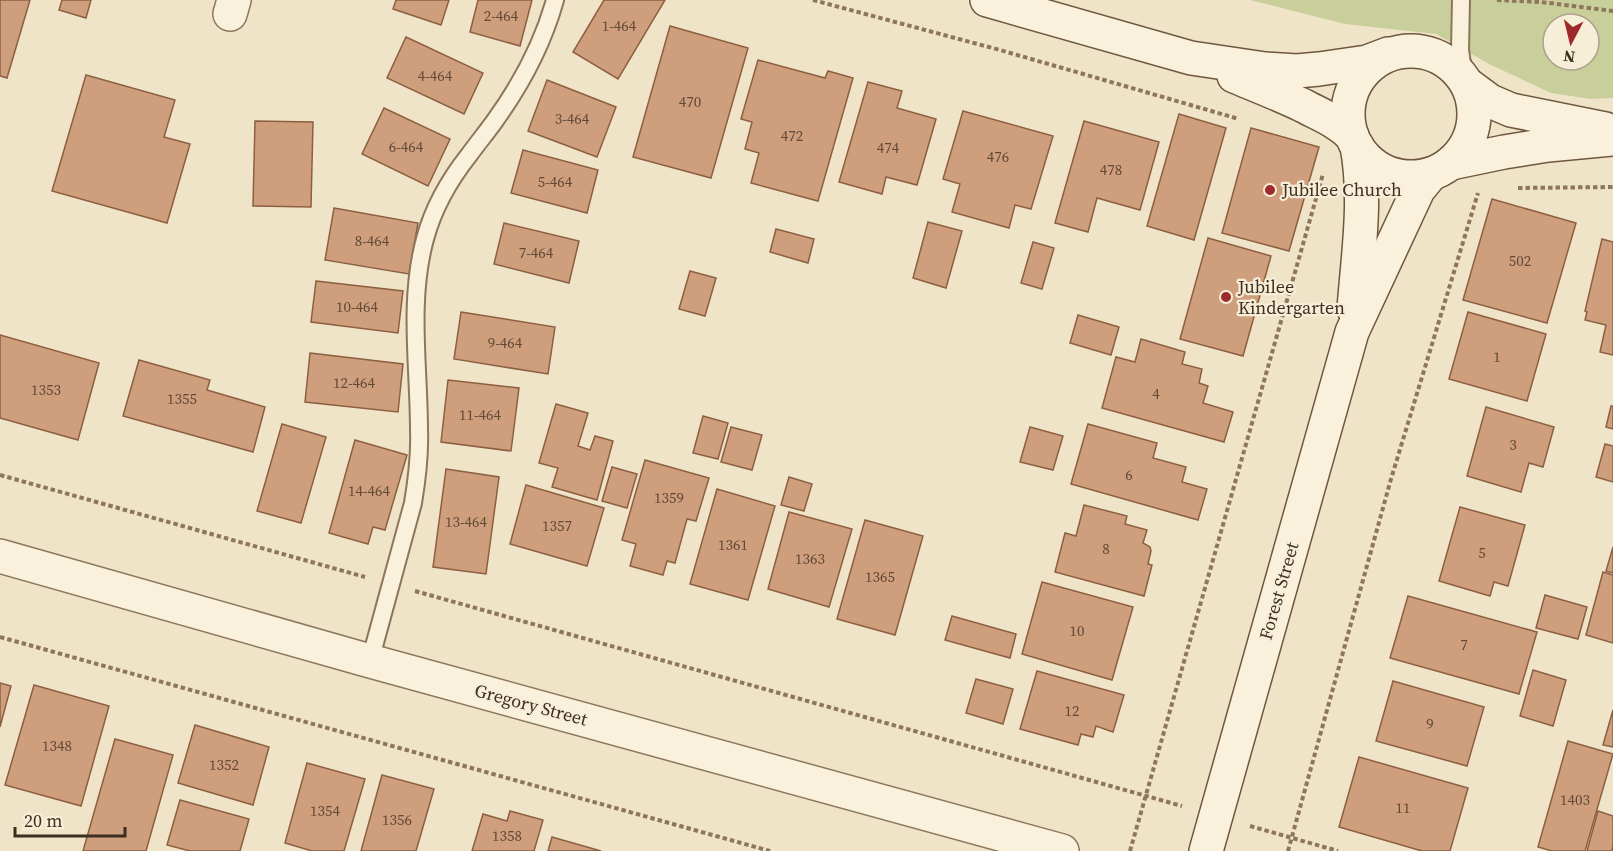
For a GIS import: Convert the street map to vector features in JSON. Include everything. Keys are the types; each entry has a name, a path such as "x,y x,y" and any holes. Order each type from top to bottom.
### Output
{"street":[{"path":"987,0 1191,58 1330,119 1346,130 1355,141"},
{"path":"1191,58 1265,69 1297,71 1367,62 1406,50 1424,51 1441,57 1490,101 1511,110 1613,131"},
{"path":"1388,54 1373,63 1360,75 1353,87 1348,114 1349,127 1361,152 1370,162 1385,171 1401,176 1418,177 1441,168 1504,152 1613,139"},
{"path":"1441,168 1463,151 1471,136 1475,119 1474,102 1465,80"},
{"name":"Forest Street","path":"1352,332 1362,204 1362,177 1355,141"},
{"name":"Forest Street","path":"1206,851 1352,332 1415,197 1441,168"},
{"name":"Gregory Street","path":"0,556 370,661 1062,851"}],"lane":[{"path":"370,661 413,503 419,460 416,311 425,238 435,211 450,183 494,122 522,77 555,0"},
{"path":"1461,0 1460,50 1465,80"}],"path":[{"path":"813,0 1000,50 1240,120"},
{"path":"1497,0 1541,2 1613,11"},
{"path":"1130,851 1326,165"},
{"path":"1513,188 1613,188"},
{"path":"1288,851 1391,479 1479,189"},
{"path":"0,475 1145,795"},
{"path":"0,637 770,851"}],"green space":[{"path":"1250,0 1613,0 1613,98 1591,99 1551,93 1491,65 1436,34 1345,24"}],"building":[{"path":"0,0 30,0 7,78 0,76"},
{"path":"62,0 91,0 86,18 59,10"},
{"path":"396,0 449,0 441,25 393,9"},
{"path":"478,0 532,0 520,46 470,32"},
{"path":"604,0 665,0 618,79 573,52"},
{"path":"670,26 748,48 711,178 633,157"},
{"path":"406,37 483,73 464,114 387,78"},
{"path":"758,60 825,78 828,71 853,78 818,201 751,183 759,153 745,149 752,122 741,119"},
{"path":"86,75 175,100 164,137 190,144 167,223 52,191"},
{"path":"547,80 616,107 597,157 528,131"},
{"path":"868,82 902,91 897,108 936,119 917,185 886,177 882,194 839,182"},
{"path":"384,108 450,139 428,186 362,154"},
{"path":"963,111 1053,136 1031,209 1015,205 1009,228 952,212 960,184 943,179"},
{"path":"1179,114 1226,128 1194,240 1147,226"},
{"path":"255,121 313,122 311,207 253,206"},
{"path":"1084,121 1159,142 1140,210 1097,198 1088,232 1055,223"},
{"name":"Jubilee Church","path":"1251,128 1319,147 1289,251 1222,233"},
{"path":"523,150 598,170 587,213 511,193"},
{"path":"1492,199 1576,223 1547,323 1463,300"},
{"path":"334,208 418,223 409,274 325,260"},
{"path":"928,222 962,231 946,288 913,278"},
{"path":"504,223 579,241 569,283 494,264"},
{"path":"776,229 814,239 808,263 770,252"},
{"name":"Jubilee Kindergarten","path":"1208,238 1271,256 1243,356 1180,339"},
{"path":"1602,239 1613,242 1613,355 1600,352 1606,325 1585,320 1587,312 1585,311"},
{"path":"1033,242 1054,248 1042,289 1021,283"},
{"path":"690,271 716,278 705,316 679,309"},
{"path":"316,281 403,291 398,333 311,322"},
{"path":"461,312 555,327 548,374 454,359"},
{"path":"1468,312 1546,334 1527,401 1449,379"},
{"path":"1078,315 1119,327 1111,355 1070,343"},
{"path":"0,335 99,363 78,440 0,418"},
{"path":"1141,339 1185,352 1182,364 1202,369 1199,383 1208,386 1203,403 1233,412 1224,442 1102,408 1116,357 1135,362"},
{"path":"310,353 403,364 398,412 305,402"},
{"path":"139,360 210,380 207,390 265,407 253,452 123,416"},
{"path":"448,380 519,388 511,451 441,442"},
{"path":"556,404 588,413 578,446 590,450 595,436 613,441 597,500 552,487 558,468 539,463"},
{"path":"1611,406 1613,406 1613,429 1606,427"},
{"path":"1486,407 1554,427 1543,467 1529,463 1521,492 1467,476"},
{"path":"703,416 728,423 718,459 693,453"},
{"path":"282,424 326,437 301,523 257,511"},
{"path":"1088,424 1157,443 1153,458 1186,467 1182,482 1207,489 1198,520 1071,484"},
{"path":"731,427 762,435 752,470 721,462"},
{"path":"1030,427 1063,436 1053,470 1020,462"},
{"path":"355,440 407,455 385,530 373,527 368,544 329,533"},
{"path":"1605,444 1613,446 1613,482 1596,477"},
{"path":"645,460 709,478 696,521 687,519 675,563 667,561 663,575 630,566 636,544 622,540"},
{"path":"612,467 637,474 627,508 602,501"},
{"path":"446,469 499,477 486,574 433,567"},
{"path":"789,477 812,484 804,511 781,505"},
{"path":"526,485 604,508 587,566 510,544"},
{"path":"717,489 775,506 748,600 690,584"},
{"path":"1084,505 1127,516 1125,524 1147,530 1143,543 1150,547 1148,564 1152,565 1144,596 1055,572 1065,533 1076,536"},
{"path":"1460,507 1525,525 1508,586 1494,582 1490,596 1439,581"},
{"path":"789,512 852,529 829,607 768,589"},
{"path":"865,520 923,536 895,635 837,619"},
{"path":"1613,547 1613,573 1606,571"},
{"path":"1603,572 1613,575 1613,643 1586,635"},
{"path":"1042,582 1133,607 1112,680 1022,654"},
{"path":"1545,595 1587,607 1578,639 1536,628"},
{"path":"1408,596 1537,632 1519,694 1390,658"},
{"path":"952,616 1016,634 1010,658 945,640"},
{"path":"1533,670 1566,680 1553,726 1520,716"},
{"path":"1037,671 1124,695 1113,732 1096,726 1093,737 1081,734 1078,745 1020,729"},
{"path":"976,679 1013,689 1003,724 966,713"},
{"path":"1393,681 1484,707 1467,766 1376,741"},
{"path":"0,683 11,686 0,727"},
{"path":"34,685 109,706 81,806 5,785"},
{"path":"1613,710 1613,747 1603,745"},
{"path":"195,725 269,747 253,805 178,783"},
{"path":"115,739 173,755 146,851 83,851"},
{"path":"1568,741 1613,754 1585,851 1552,851 1538,847"},
{"path":"1359,757 1468,788 1450,851 1422,851 1339,827"},
{"path":"307,763 365,779 344,851 312,851 285,843"},
{"path":"382,775 434,789 416,851 361,851"},
{"path":"180,800 249,819 240,851 190,851 167,845"},
{"path":"510,811 543,820 534,851 472,851 483,814 507,821"},
{"path":"1598,811 1613,816 1612,851 1587,851"},
{"path":"552,837 601,851 548,851"}],"place":[{"name":"Jubilee Church","path":"1270,190"},
{"name":"Jubilee Kindergarten","path":"1226,297"}]}
